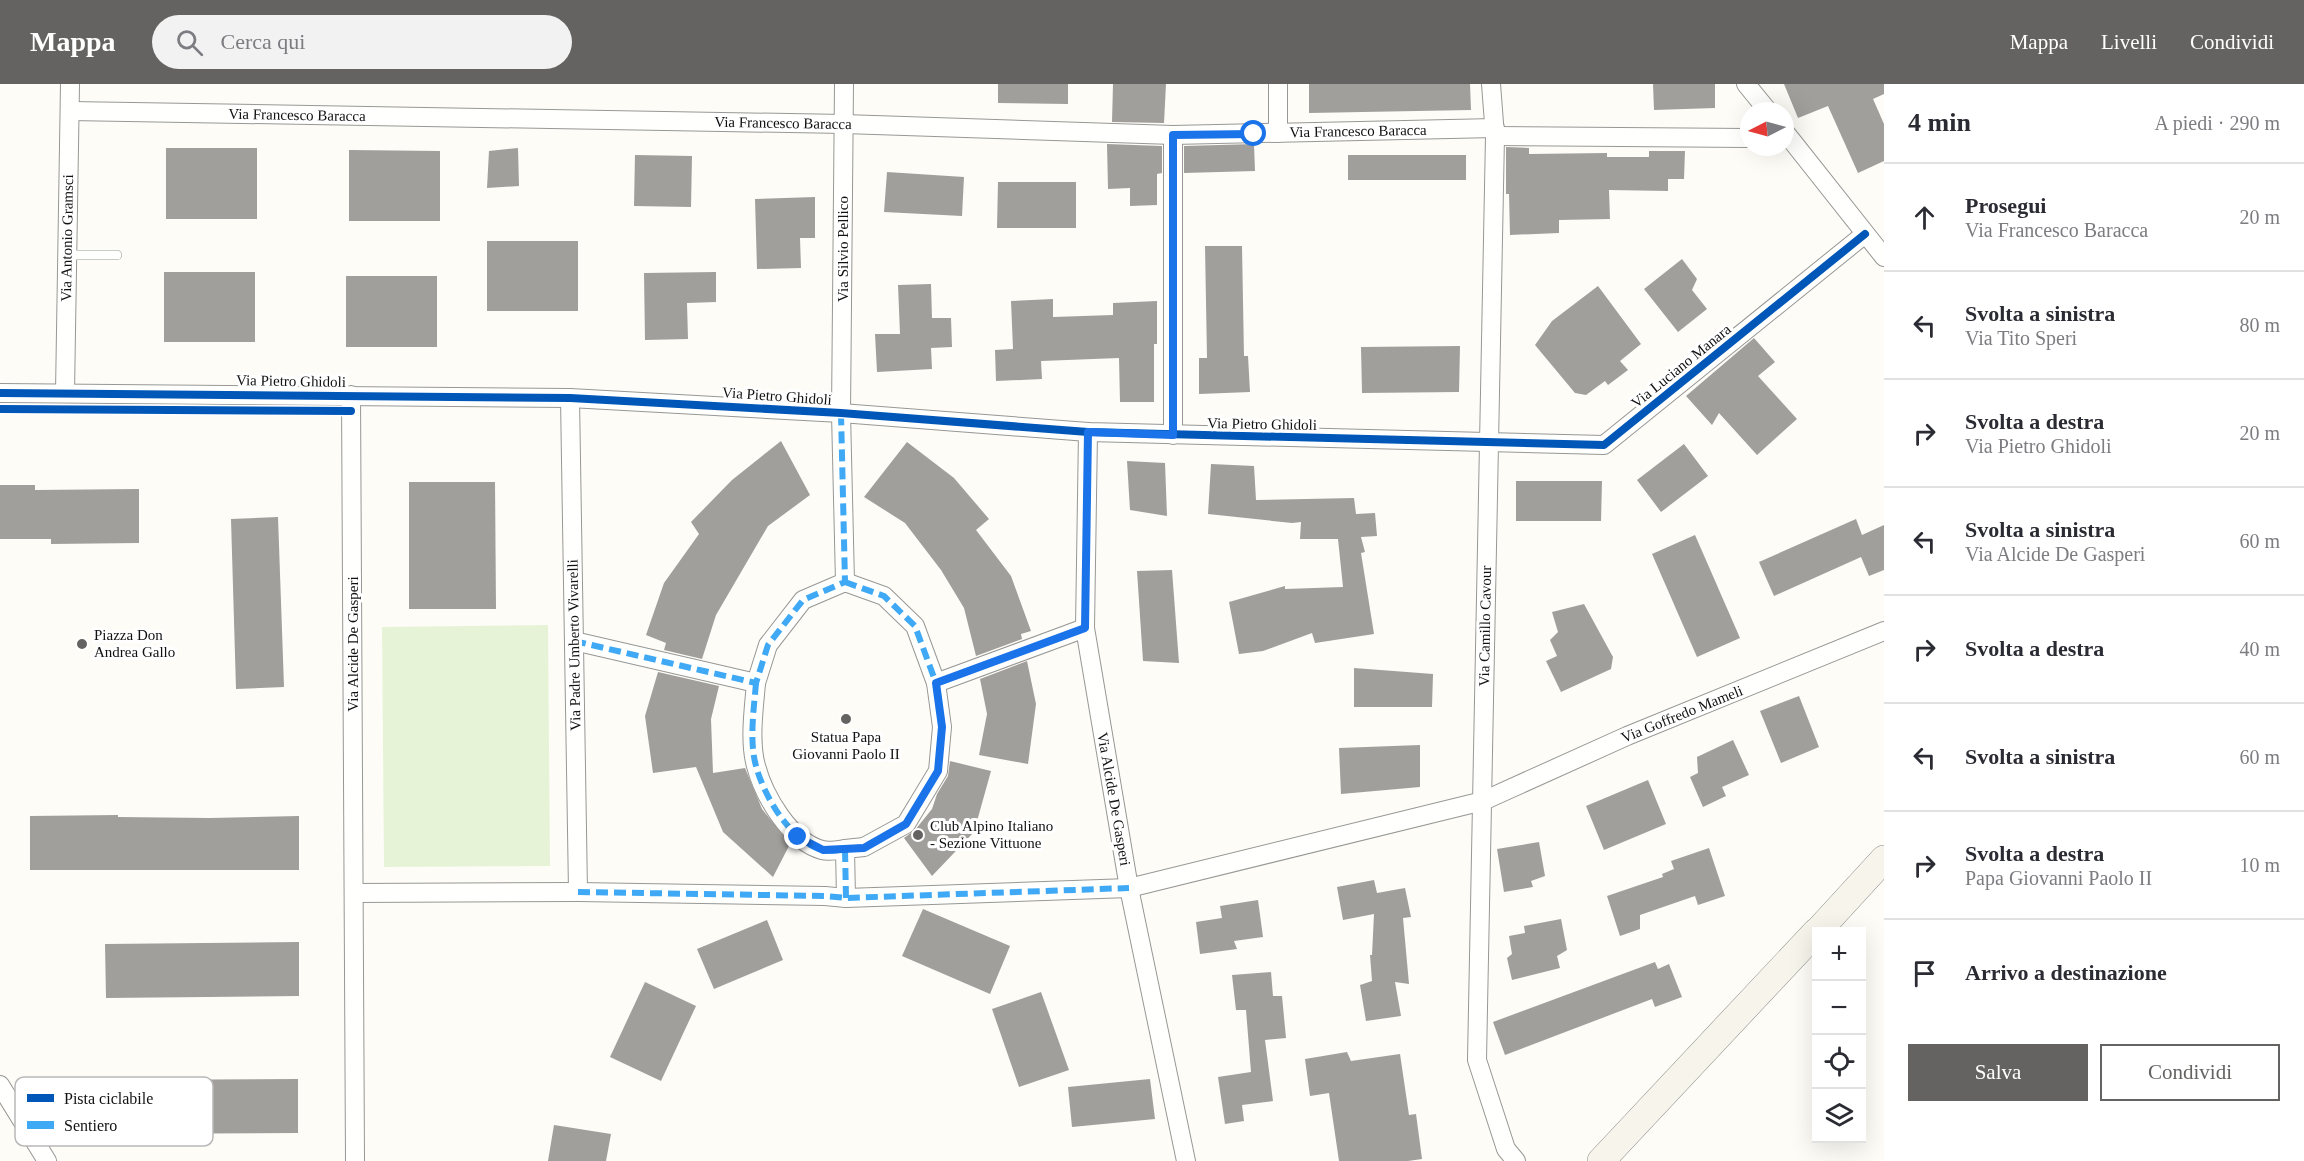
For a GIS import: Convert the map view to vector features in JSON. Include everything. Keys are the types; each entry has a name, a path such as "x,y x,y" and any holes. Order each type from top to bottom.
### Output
{"main road":[{"path":"1822,927 1884,859"},
{"path":"1600,1161 1812,937"}],"street":[{"name":"Via Antonio Gramsci","path":"64,393 70,84"},
{"name":"Via Silvio Pellico","path":"844,84 842,414 845,582"},
{"path":"1278,84 1278,133"},
{"name":"Via Camillo Cavour","path":"1491,84 1495,132 1487,443 1483,801 1477,1060 1506,1149 1516,1161"},
{"path":"1746,84 1761,102"},
{"name":"Via Francesco Baracca","path":"70,111 844,124 1173,135 1495,132 1740,138"},
{"path":"1173,135 1173,435"},
{"path":"1794,145 1884,257"},
{"name":"Via Luciano Manara","path":"1487,443 1604,445 1865,234"},
{"name":"Via Pietro Ghidoli","path":"0,393 570,398 842,414 1088,432 1487,443"},
{"name":"Via Alcide De Gasperi","path":"351,395 355,1161"},
{"name":"Via Padre Umberto Vivarelli","path":"570,398 578,892"},
{"name":"Via Alcide De Gasperi","path":"1088,432 1085,628 1130,888 1186,1161"},
{"path":"845,582 884,596 915,626 936,683 942,727 938,771 906,824 864,848 823,850 798,837 774,808 756,765 753,725 756,683 768,645 802,600 845,582"},
{"path":"936,683 1085,628"},
{"name":"Via Goffredo Mameli","path":"578,892 813,895 846,898 1130,888 1483,801 1637,732 1884,631"},
{"path":"574,641 756,683"},
{"path":"845,849 846,898"},
{"path":"1846,900 1884,872"},
{"path":"355,893 578,892"},
{"path":"0,1085 15,1109"},
{"path":"38,1146 47,1161"}],"lane":[{"path":"67,255 117,255"}],"green space":[{"path":"548,625 550,866 384,867 382,627"}],"building":[{"path":"998,84 1068,84 1068,104 998,103"},
{"path":"1113,84 1166,84 1164,123 1112,122"},
{"path":"1309,84 1470,84 1471,110 1309,113"},
{"path":"1653,84 1715,84 1715,108 1654,110"},
{"path":"1784,84 1884,84 1884,94 1873,99 1884,124 1884,161 1858,173 1828,106 1798,118 1794,102 1791,102"},
{"path":"1107,144 1162,146 1162,173 1157,174 1157,205 1130,206 1130,188 1108,189"},
{"path":"1254,144 1255,171 1184,173 1184,146"},
{"path":"1506,147 1529,148 1529,154 1607,153 1607,157 1649,157 1649,151 1685,151 1684,179 1668,179 1668,191 1609,190 1610,219 1559,220 1559,233 1510,235 1509,194 1506,194"},
{"path":"166,148 257,148 257,219 166,219"},
{"path":"518,148 519,186 487,188 489,151"},
{"path":"349,150 440,151 440,221 349,221"},
{"path":"635,155 692,156 691,207 634,206"},
{"path":"1348,155 1466,155 1466,180 1348,180"},
{"path":"887,172 964,177 962,216 884,212"},
{"path":"998,182 1076,182 1076,228 997,228"},
{"path":"815,197 815,238 800,238 801,268 757,269 755,199"},
{"path":"487,241 578,241 578,311 487,311"},
{"path":"1205,246 1242,246 1244,356 1248,356 1250,392 1199,394 1199,358 1207,358"},
{"path":"1682,259 1697,279 1692,290 1707,309 1678,332 1644,289"},
{"path":"164,272 255,272 255,342 164,342"},
{"path":"716,272 716,302 687,303 688,339 645,340 644,273"},
{"path":"346,276 437,276 437,347 346,347"},
{"path":"931,284 932,318 951,318 952,347 931,348 932,369 877,372 875,334 900,334 898,285"},
{"path":"1598,286 1641,344 1620,361 1628,370 1608,385 1605,381 1586,395 1575,393 1535,345 1552,321"},
{"path":"1053,299 1053,317 1113,315 1113,303 1157,301 1154,402 1120,402 1119,358 1041,361 1042,379 996,381 995,350 1013,349 1011,301"},
{"path":"1754,338 1775,362 1758,376 1797,419 1757,455 1719,413 1712,425 1686,396"},
{"path":"1460,346 1459,392 1362,393 1361,347"},
{"path":"781,441 810,495 768,526 716,615 702,659 664,650 666,643 646,635 664,583 699,534 691,522 732,480"},
{"path":"907,442 954,478 989,519 976,530 1011,576 1031,631 1021,634 1022,639 976,656 964,608 941,570 905,523 864,497"},
{"path":"1684,444 1708,476 1661,512 1637,480"},
{"path":"1127,461 1165,463 1167,516 1130,510"},
{"path":"1211,464 1254,466 1256,500 1354,498 1356,514 1375,513 1377,536 1361,537 1365,552 1361,553 1374,634 1315,643 1312,633 1263,651 1239,654 1229,602 1285,586 1285,589 1343,587 1338,539 1300,539 1301,522 1208,514"},
{"path":"1516,481 1602,481 1601,521 1516,521"},
{"path":"409,482 495,482 496,609 409,609"},
{"path":"0,485 35,485 35,490 139,489 139,543 51,544 51,539 0,539"},
{"path":"278,517 284,687 236,689 231,519"},
{"path":"1856,519 1862,535 1884,525 1884,570 1869,576 1861,557 1774,596 1759,562"},
{"path":"1695,535 1740,638 1697,657 1652,554"},
{"path":"1172,570 1179,663 1143,661 1137,571"},
{"path":"1584,604 1613,657 1611,669 1561,692 1546,661 1557,656 1550,640 1558,632 1552,612"},
{"path":"1027,661 1036,704 1028,764 979,755 987,714 980,679"},
{"path":"1354,668 1433,674 1432,707 1354,707"},
{"path":"658,672 719,686 711,719 713,773 745,768 762,809 790,844 773,877 723,832 696,767 653,773 645,716"},
{"path":"1799,696 1819,747 1781,763 1760,711"},
{"path":"1733,740 1749,775 1722,787 1726,796 1703,807 1690,777 1698,773 1697,757"},
{"path":"1420,745 1420,787 1341,794 1339,748"},
{"path":"950,761 991,771 974,832 932,876 904,838 915,830 932,809 937,794 948,776"},
{"path":"1648,780 1666,824 1604,850 1586,806"},
{"path":"118,815 118,817 210,818 299,816 299,870 30,870 30,816"},
{"path":"1539,842 1545,876 1531,881 1533,887 1504,892 1497,849"},
{"path":"1709,848 1725,896 1698,905 1695,896 1640,915 1640,929 1620,936 1607,896 1663,877 1662,874 1674,869 1671,861"},
{"path":"1374,880 1377,893 1405,888 1411,917 1403,918 1409,984 1395,982 1401,1016 1366,1021 1360,985 1372,981 1370,955 1372,955 1374,914 1343,920 1337,887"},
{"path":"1258,900 1263,937 1234,941 1237,949 1200,954 1196,922 1222,918 1220,906"},
{"path":"923,909 1010,946 990,994 902,956"},
{"path":"1561,919 1567,950 1557,956 1560,968 1512,980 1507,958 1512,954 1509,936 1525,933 1524,926"},
{"path":"767,920 783,960 714,989 697,949"},
{"path":"299,942 299,996 106,998 105,944"},
{"path":"1655,962 1658,969 1669,964 1682,997 1655,1007 1652,999 1505,1055 1493,1022"},
{"path":"1271,972 1273,996 1282,996 1286,1038 1265,1040 1273,1101 1242,1105 1244,1121 1225,1124 1218,1077 1251,1072 1246,1010 1236,1010 1232,975"},
{"path":"645,982 696,1006 661,1081 610,1057"},
{"path":"1041,992 1069,1070 1019,1087 992,1009"},
{"path":"1347,1052 1351,1061 1400,1054 1409,1115 1416,1114 1422,1159 1339,1161 1329,1093 1310,1096 1305,1059"},
{"path":"213,1079 298,1079 298,1133 213,1133"},
{"path":"1150,1079 1155,1119 1072,1127 1068,1087"},
{"path":"554,1125 611,1134 606,1161 548,1161"}],"marked path":[{"path":"574,641 756,683 768,645 803,600 845,582 841,413"},
{"path":"845,582 884,596 915,626 936,683 1085,628"},
{"path":"756,683 753,746 756,766 765,791 789,827 810,845 825,851 845,849"},
{"path":"846,898 845,849 864,847 906,824 938,771 942,727 936,683"},
{"path":"578,892 846,898 1129,888"}],"cycle path":[{"path":"0,393 570,398 841,413 1088,432 1604,445 1865,234"},
{"path":"0,409 351,411"}],"place":[{"name":"Piazza Don Andrea Gallo","path":"82,644"},
{"name":"Statua Papa Giovanni Paolo II","path":"846,719"},
{"name":"Club Alpino Italiano - Sezione Vittuone","path":"918,835"}],"route":[{"path":"798,837 823,850 864,848 906,824 938,771 942,727 936,683 1085,628 1088,432 1173,435 1173,135 1254,134"}]}
